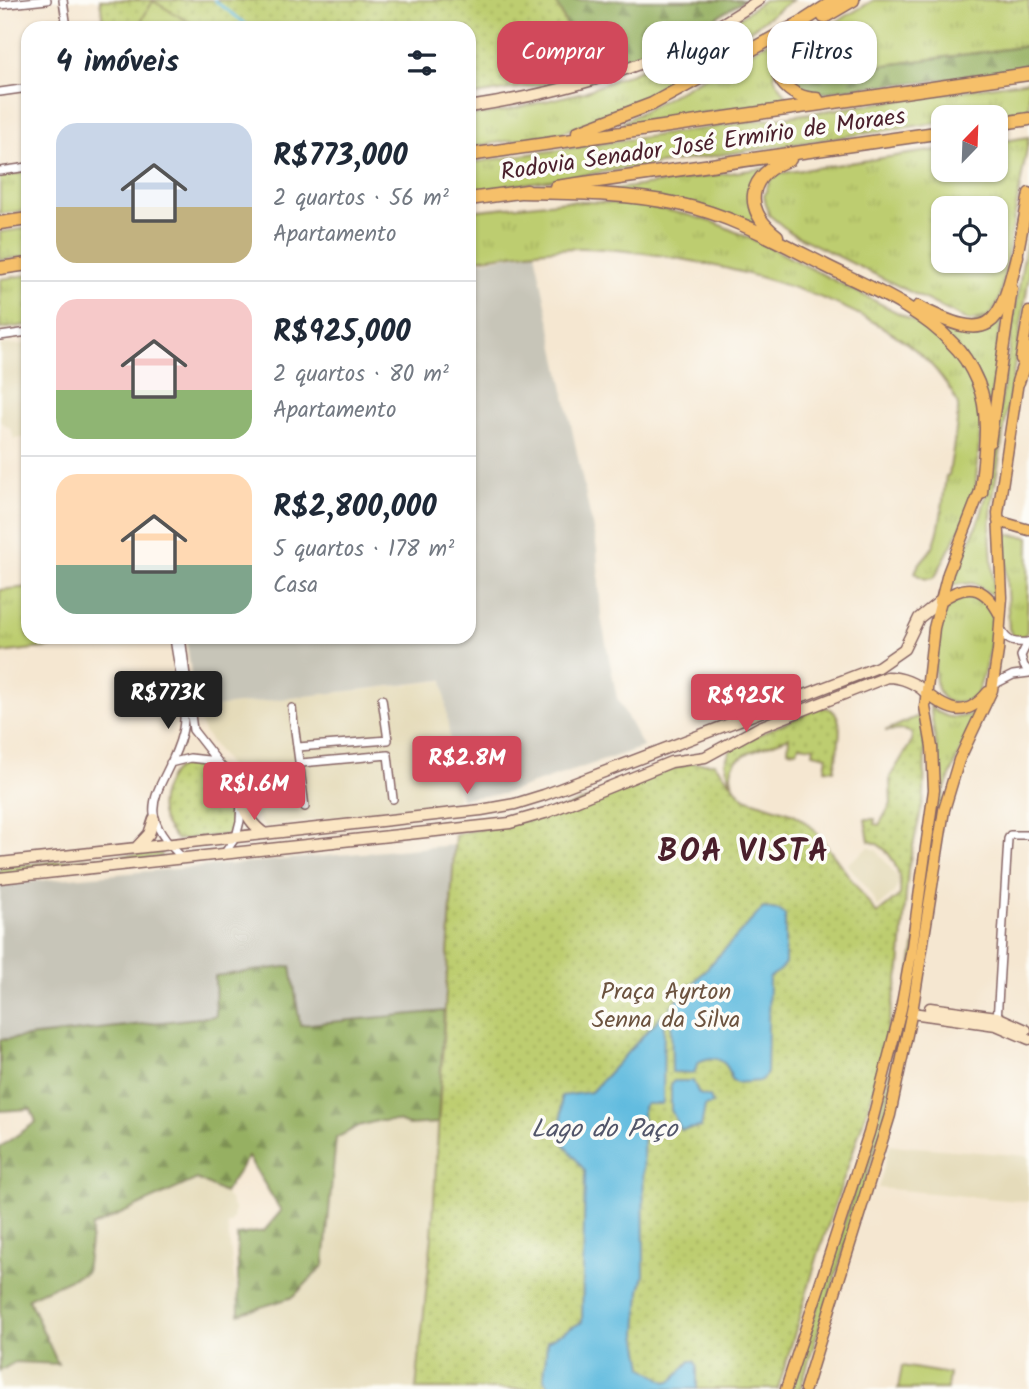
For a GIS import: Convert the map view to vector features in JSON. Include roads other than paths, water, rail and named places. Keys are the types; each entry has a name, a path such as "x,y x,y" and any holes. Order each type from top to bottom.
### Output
{"highway":[{"path":"534,145 589,130 652,104 802,22 836,0"},
{"path":"853,0 789,39 779,55 777,65 784,86 803,99 866,98"},
{"name":"Rodovia Senador José Ermírio de Moraes","path":"476,154 1029,74"},
{"path":"1008,122 1029,119"},
{"name":"Rodovia Senador José Ermírio de Moraes","path":"476,199 931,134"},
{"path":"833,148 788,159 767,170 759,179 754,191 755,211 760,220 777,236 948,322 964,327 981,326 998,314 1007,298 1017,256"},
{"path":"521,192 623,195 682,205 734,221 875,291 924,319 953,343 968,364 980,391 985,417 981,493"},
{"path":"0,223 21,220"},
{"path":"0,268 21,265"},
{"path":"1018,382 1029,349"}],"main road":[{"path":"476,106 533,97 593,82 647,62 735,16 759,0"},
{"path":"786,1389 869,1133 901,1009 934,790 932,747 925,707 939,602 981,493 988,463 1017,256 1029,193"},
{"path":"805,1389 885,1134 913,1009 944,810 959,760 987,704 993,685 1001,622 998,521 1000,489 1029,312"},
{"path":"998,521 1029,530"},
{"path":"0,863 515,804 878,667 904,649 919,618 956,591 965,588 987,595 1001,622"},
{"path":"0,878 510,823 545,813 671,762 705,757 760,727 887,677 898,677 919,686 948,708 967,709 983,699 993,685"},
{"path":"928,679 936,700"},
{"path":"725,726 731,737 727,746"},
{"path":"683,742 678,752 679,757 691,760"},
{"path":"241,802 254,827 265,834"},
{"path":"136,848 149,834 155,819"},
{"path":"913,1009 997,1021 1029,1031"},
{"path":"997,1021 1029,1039"}],"street":[{"path":"0,5 47,0"},
{"path":"64,0 66,21"},
{"path":"0,92 21,89"},
{"path":"0,171 21,168"},
{"path":"0,336 21,333"},
{"path":"1001,622 1007,640 1017,643 1029,641"},
{"path":"993,685 1029,672 1021,656 1029,641"},
{"path":"175,644 183,702 183,732 155,798 155,819 169,844 185,860"},
{"path":"182,644 193,730 217,761 241,802 236,837 224,854"},
{"path":"298,747 388,740 382,699"},
{"path":"292,708 305,807"},
{"path":"301,764 388,755 393,799"},
{"path":"169,764 190,758 217,761"},
{"path":"997,1021 1008,839 1010,835 1029,835"}],"water":[{"path":"763,908 779,910 785,915 785,963 769,978 767,1073 761,1081 736,1083 731,1080 725,1064 711,1058 699,1062 694,1073 672,1072 671,1007"},
{"name":"Lago do Paço","path":"664,1013 663,1101 662,1104 646,1104 643,1107 644,1275 637,1333 643,1367 666,1382 673,1380 690,1361 694,1361 697,1365 697,1389 551,1389 544,1379 547,1341 582,1322 585,1171 562,1141 561,1096 591,1092"},
{"path":"674,1081 693,1081 699,1094 710,1097 713,1104 705,1106 701,1127 681,1130 671,1110 671,1084"}],"waterway":[{"path":"214,0 242,21"}],"district":[{"name":"BOA VISTA","path":"744,852"}],"park label":[{"name":"Praça Ayrton Senna da Silva","path":"666,1006"}]}
